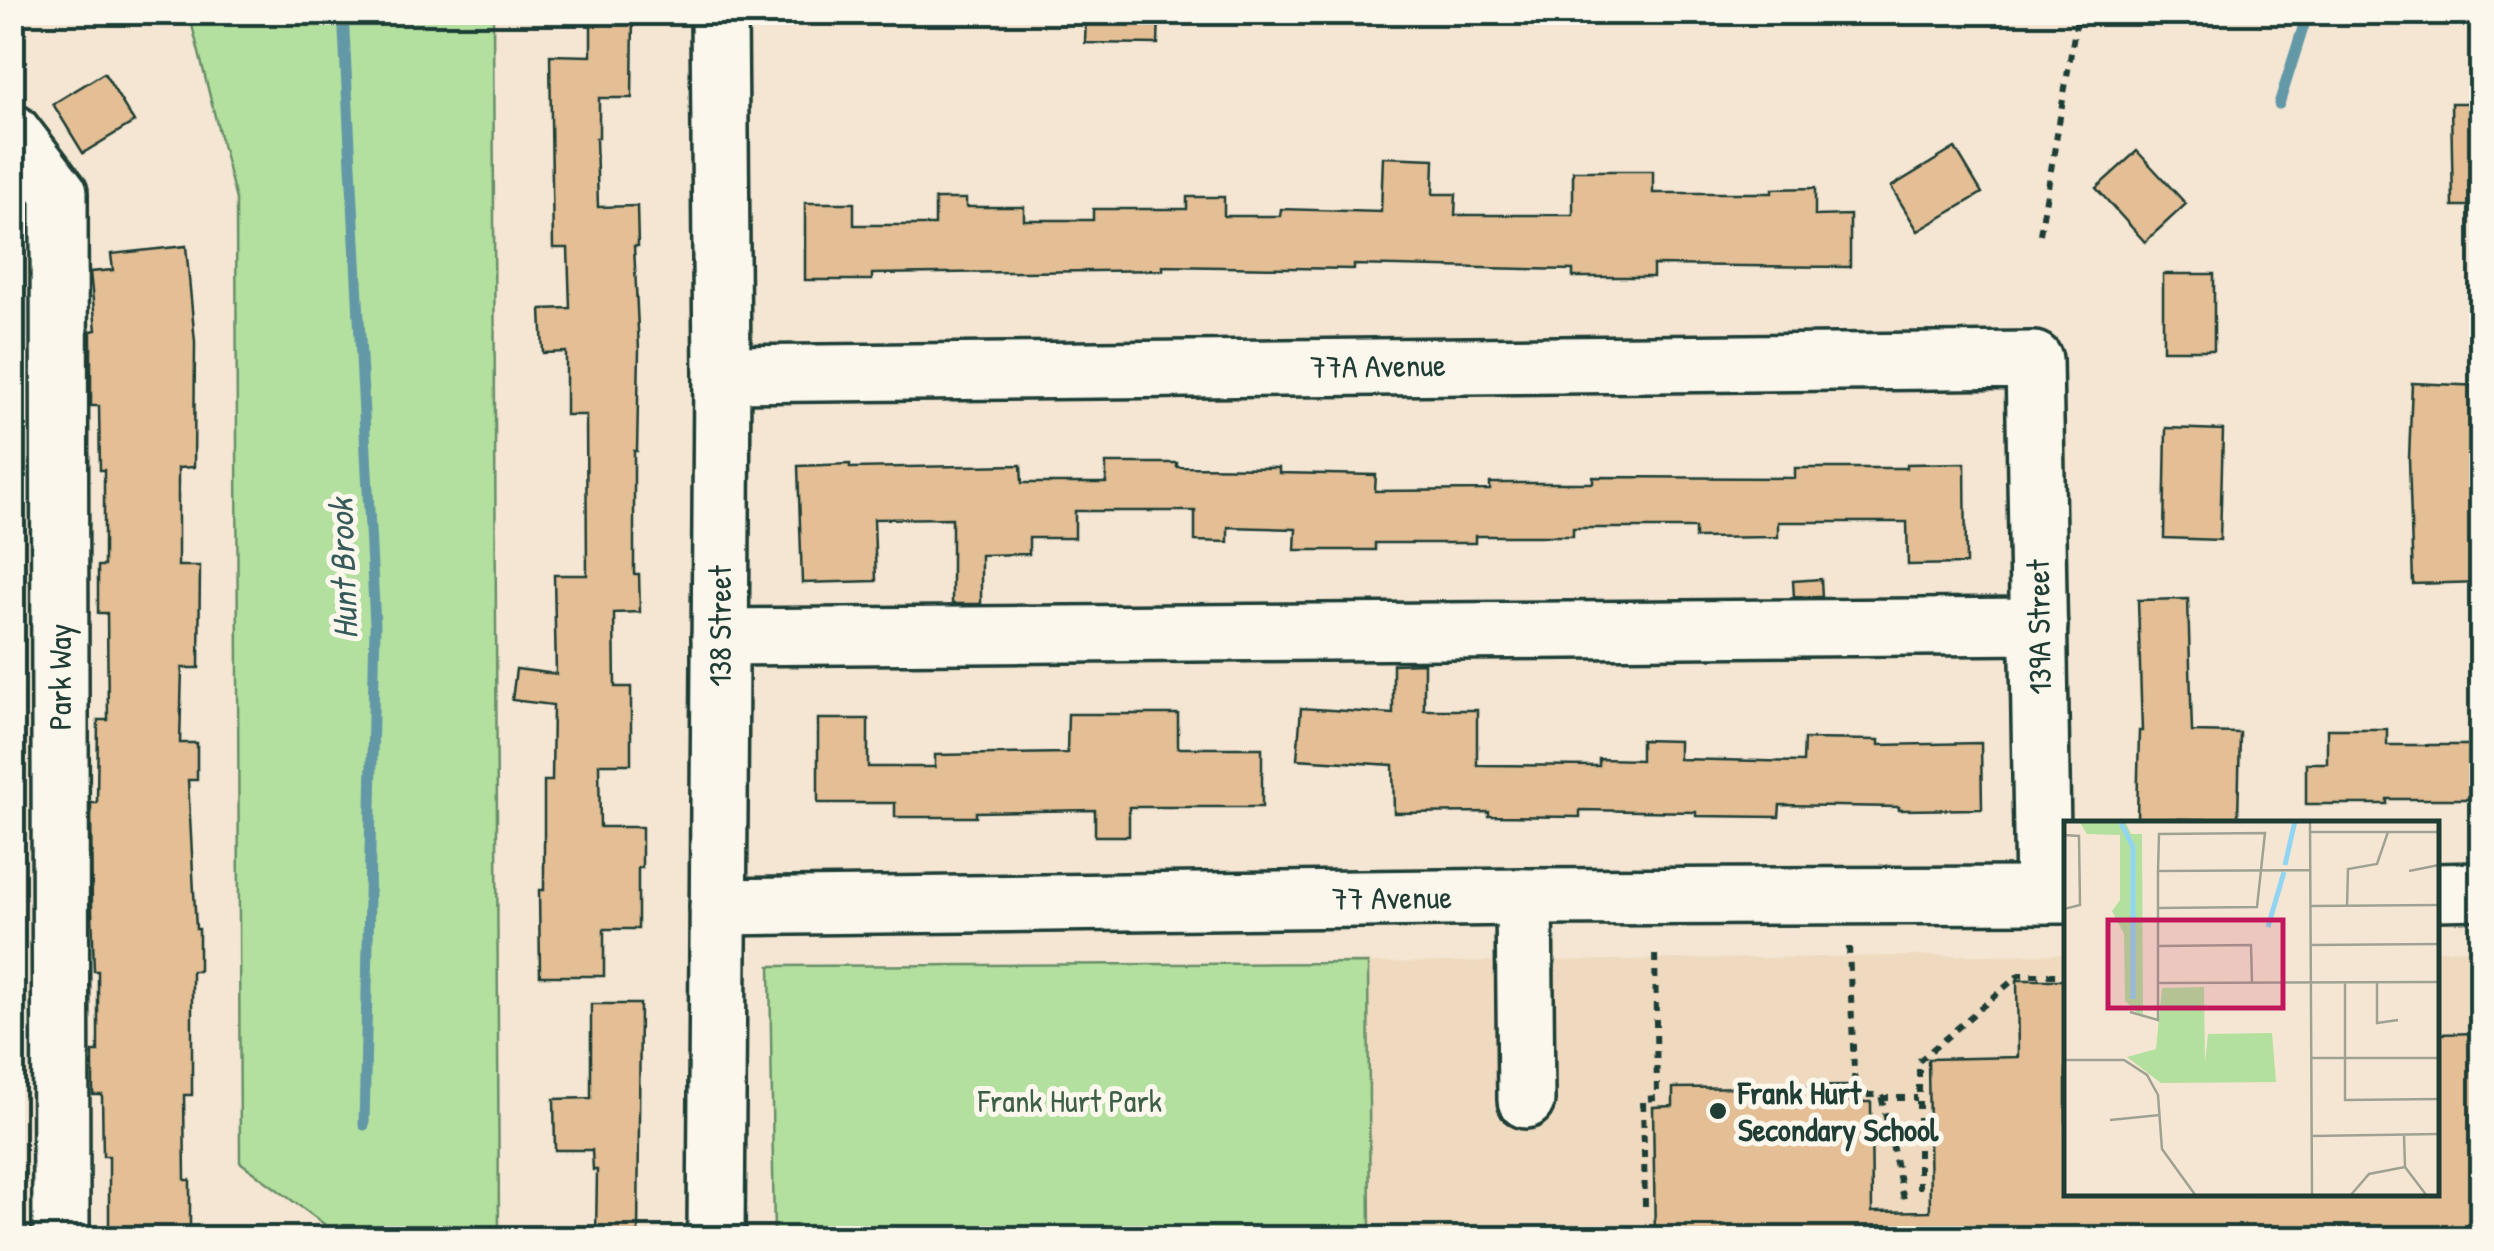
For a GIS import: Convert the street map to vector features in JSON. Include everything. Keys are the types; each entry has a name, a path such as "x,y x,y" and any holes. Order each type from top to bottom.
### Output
{"street":[{"name":"138 Street","path":"716,1238 722,374 719,12"},
{"name":"Park Way","path":"12,132 59,193 61,1238"},
{"name":"77A Avenue","path":"722,374 2034,360"},
{"name":"139A Street","path":"2034,360 2039,626 2055,895"},
{"path":"720,637 2039,626"},
{"path":"2439,892 2482,892"},
{"name":"77 Avenue","path":"718,907 2055,895"},
{"path":"1524,897 1526,1100"}],"path":[{"path":"2040,234 2078,12"},
{"path":"1849,946 1854,1095 1917,1098"},
{"path":"1645,1206 1640,1113 1643,1099 1657,1098 1654,948"},
{"path":"1919,1190 1919,1062 2019,975 2064,974"},
{"path":"1882,1098 1905,1204"}],"shaded area":[{"name":"Frank Hurt Secondary School","path":"2481,949 2481,1238 1370,1238 1368,963 2064,954 2064,1196 2439,1196 2439,950"}],"green space":[{"path":"189,13 493,13 499,1238 343,1238 240,1162 236,200"},
{"name":"Frank Hurt Park","path":"1368,963 1370,1238 774,1238 770,966"}],"building":[{"path":"591,12 633,12 632,98 599,98 596,138 598,207 637,206 638,246 634,246 639,350 634,574 639,574 640,612 614,613 615,687 631,687 631,764 599,764 600,827 642,827 642,868 638,868 638,929 604,929 604,976 540,976 544,781 552,781 553,705 512,700 516,669 556,674 554,575 587,575 586,415 566,415 566,352 543,353 541,309 570,308 568,248 553,248 550,55 591,56"},
{"path":"1086,12 1159,12 1158,44 1085,43"},
{"path":"104,73 134,122 83,153 53,104"},
{"path":"2451,103 2482,103 2482,206 2453,206"},
{"path":"1955,148 1982,193 1918,231 1891,187"},
{"path":"2137,151 2186,204 2145,242 2096,188"},
{"path":"1383,157 1434,159 1433,194 1456,194 1455,215 1573,215 1573,171 1653,171 1653,193 1772,193 1772,189 1815,188 1815,216 1850,215 1850,267 1653,265 1653,277 1573,277 1573,270 1163,266 1163,270 872,274 872,280 805,280 805,203 854,203 854,225 935,225 935,199 966,199 966,207 1024,207 1024,220 1093,220 1093,209 1187,209 1187,197 1224,197 1224,216 1280,216 1281,209 1381,212"},
{"path":"186,246 195,342 194,467 178,468 178,566 200,566 199,668 182,668 180,743 197,743 197,780 188,780 199,929 199,971 192,971 192,1095 184,1095 190,1238 109,1238 109,1156 103,1156 102,1095 93,1095 93,1052 98,1052 98,971 94,971 91,803 97,803 98,720 108,720 107,613 98,613 98,566 104,566 104,470 100,470 99,406 91,406 91,331 96,330 90,272 113,270 111,254"},
{"path":"2163,274 2214,274 2214,350 2163,350"},
{"path":"2412,383 2482,386 2482,582 2413,584 2409,459"},
{"path":"2166,428 2223,430 2220,540 2164,538"},
{"path":"1106,463 1177,463 1177,467 1279,468 1279,473 1376,475 1375,491 1490,490 1490,483 1593,483 1593,477 1795,478 1795,468 1907,468 1907,464 1965,463 1966,564 1908,565 1907,522 1778,522 1778,537 1695,538 1695,528 1573,528 1573,536 1475,536 1475,543 1375,543 1375,550 1295,550 1296,529 1228,527 1228,542 1195,541 1195,511 1075,511 1075,538 1029,538 1029,554 981,555 981,604 952,604 952,518 874,519 876,581 802,583 798,466 1021,465 1022,483 1106,483"},
{"path":"1821,579 1822,597 1794,597 1793,581"},
{"path":"2188,599 2192,732 2240,733 2238,820 2137,818 2142,731 2138,600"},
{"path":"1424,663 1424,710 1477,710 1477,765 1599,766 1599,759 1641,760 1641,740 1679,741 1679,759 1803,762 1804,739 1879,740 1879,745 1981,743 1982,809 1780,805 1779,817 1580,810 1580,817 1489,816 1489,812 1394,813 1393,765 1297,759 1301,708 1393,714 1393,664"},
{"path":"1068,714 1178,714 1178,748 1262,748 1262,807 1129,807 1129,836 1095,836 1095,810 895,817 895,803 818,803 818,719 868,719 868,767 935,767 935,755 1067,753"},
{"path":"2327,729 2387,729 2387,745 2482,745 2482,799 2306,804 2306,763 2327,763"},
{"path":"2017,980 2064,980 2064,1196 2439,1196 2439,1034 2482,1033 2482,1238 1655,1238 1653,1107 1673,1106 1673,1088 1847,1086 1848,1102 1871,1102 1872,1212 1930,1211 1928,1059 2018,1057"},
{"path":"591,1004 640,1004 638,1238 596,1238 597,1170 593,1170 592,1150 555,1150 554,1099 591,1098"}],"waterway":[{"name":"Hunt Brook","path":"343,12 375,625 364,1125"},
{"path":"2279,104 2308,12"}],"place":[{"name":"Frank Hurt Secondary School","path":"1718,1111"}]}
